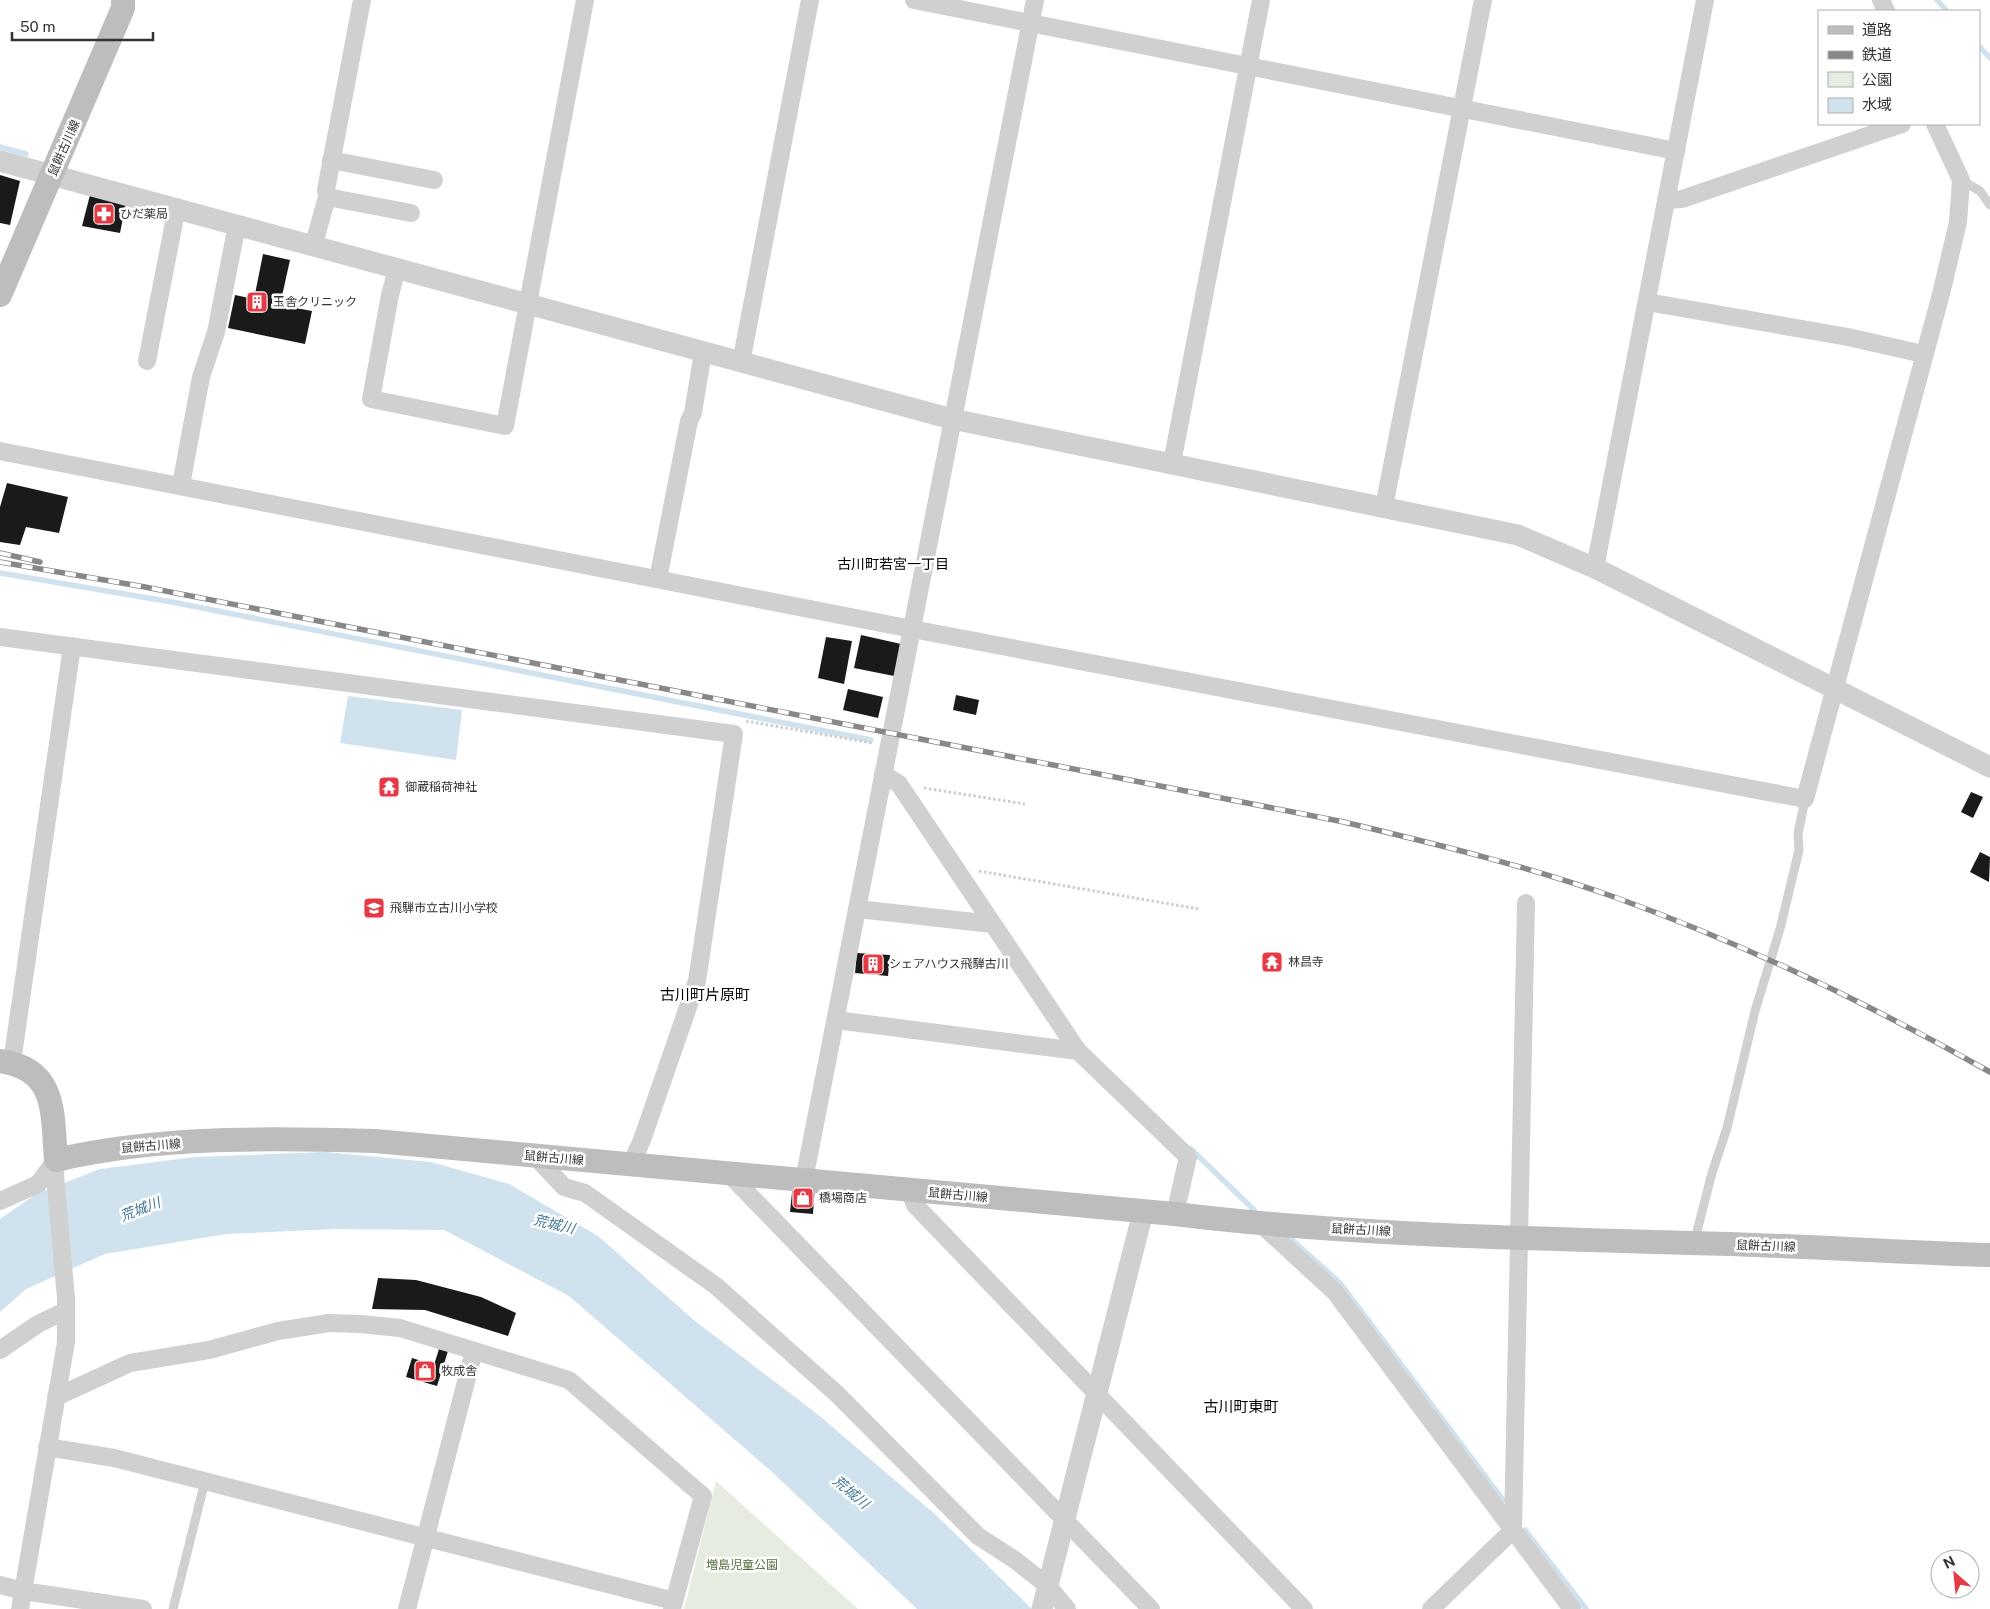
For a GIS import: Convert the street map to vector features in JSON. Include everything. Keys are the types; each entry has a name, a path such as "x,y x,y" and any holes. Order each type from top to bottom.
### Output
{"main road":[{"name":"鼠餅古川線","path":"0,295 123,8 123,0"},
{"path":"6,1061 40,1078 46,1088 51,1102 56,1170"},
{"name":"鼠餅古川線","path":"56,1170 92,1151 265,1138 375,1140 536,1157 1175,1214 1262,1225 1521,1239 1694,1243 1990,1255"}],"street":[{"path":"313,247 327,197 326,190 362,0"},
{"path":"397,269 390,294 371,399 505,426 585,0"},
{"path":"741,363 810,0"},
{"path":"914,0 1676,151"},
{"path":"804,1180 1035,0"},
{"path":"1172,463 1260,0"},
{"path":"1384,508 1483,0"},
{"path":"1595,568 1705,0"},
{"path":"1666,200 1682,199 1899,125"},
{"path":"0,451 912,630 1804,799 1923,354 1941,294 1958,222 1961,180 1935,125"},
{"path":"332,160 434,180"},
{"path":"0,161 177,207 313,247 952,419 1518,535 1595,568 1990,767"},
{"path":"327,197 411,213"},
{"path":"148,361 177,207"},
{"path":"181,486 201,377 216,332 237,225"},
{"path":"1647,302 1848,337 1923,354"},
{"path":"658,579 689,421 693,413 703,352"},
{"path":"0,637 734,734 697,981 642,1140 630,1164"},
{"path":"6,1061 72,646"},
{"path":"883,774 899,784 1078,1051 1188,1157 1175,1214"},
{"path":"1430,1609 1513,1530 1521,1239 1526,904"},
{"path":"858,909 992,924"},
{"path":"836,1020 1078,1051"},
{"path":"536,1157 564,1187 585,1194 716,1286 837,1394 978,1536 1016,1560 1045,1598 1067,1609"},
{"path":"0,1202 38,1184 56,1170"},
{"path":"20,1609 46,1447 66,1342 66,1304 56,1170"},
{"path":"729,1174 1152,1609"},
{"path":"909,1190 915,1205 1304,1609"},
{"path":"1045,1598 1144,1212"},
{"path":"1262,1225 1335,1292 1572,1609"},
{"path":"0,1350 66,1304"},
{"path":"46,1447 114,1458 673,1605 703,1496 569,1380 400,1328 360,1324 329,1324 278,1331 209,1350 130,1363 56,1397"},
{"path":"406,1609 474,1351"},
{"path":"0,1584 23,1592 143,1609"}],"lane":[{"path":"1961,180 1980,191 1990,205"},
{"path":"1694,1243 1712,1174 1727,1128 1755,1011 1780,928 1799,850 1798,834 1804,799"},
{"path":"173,1609 205,1481"}],"path":[{"path":"734,734 743,721 888,746"},
{"path":"899,784 1024,804"},
{"path":"954,866 1200,909"}],"green space":[{"name":"増島児童公園","path":"716,1481 858,1609 684,1609"}],"water":[{"path":"348,696 462,710 456,760 340,743"},
{"name":"荒城川","path":"325,1152 431,1162 509,1184 598,1236 695,1321 816,1413 937,1516 1032,1609 917,1609 772,1472 569,1296 444,1230 336,1229 226,1234 105,1254 26,1289 0,1312 0,1219 36,1194 100,1169 195,1157"}],"building":[{"path":"0,175 20,181 10,225 0,223"},
{"name":"ひだ薬局","path":"90,195 126,203 120,233 82,226"},
{"name":"玉舎クリニック","path":"263,254 290,260 280,305 312,311 305,344 228,328 235,295 254,299"},
{"path":"7,483 68,497 59,533 26,527 20,545 0,542 0,507"},
{"path":"861,635 901,644 894,676 854,668"},
{"path":"826,637 852,641 844,684 818,678"},
{"path":"848,689 883,697 878,718 843,710"},
{"path":"956,695 979,700 976,715 953,710"},
{"path":"1971,792 1983,797 1973,818 1961,812"},
{"path":"1980,852 1990,857 1989,882 1970,872"},
{"name":"シェアハウス飛騨古川","path":"857,953 890,955 888,976 855,973"},
{"name":"橋場商店","path":"793,1183 815,1184 813,1214 790,1212"},
{"path":"378,1278 416,1280 481,1297 516,1313 508,1336 425,1310 372,1309"},
{"name":"牧成舎","path":"439,1349 448,1351 437,1386 406,1377 412,1358 434,1365"}],"waterway":[{"path":"1937,0 1946,10"},
{"path":"1980,47 1990,58"},
{"path":"0,147 26,154"},
{"path":"0,573 172,602 871,740"},
{"path":"1191,1149 1254,1210"},
{"path":"1289,1237 1340,1283 1503,1500"},
{"path":"1525,1530 1586,1609"}],"railway":[{"path":"0,553 40,562"},
{"path":"0,562 145,587 1344,822 1447,847 1583,886 1713,935 1853,999 1990,1072"}],"place":[{"name":"ひだ薬局","path":"104,214"},
{"name":"玉舎クリニック","path":"257,302"},
{"name":"御蔵稲荷神社","path":"389,787"},
{"name":"飛騨市立古川小学校","path":"374,908"},
{"name":"林昌寺","path":"1272,962"},
{"name":"シェアハウス飛騨古川","path":"873,964"},
{"name":"橋場商店","path":"803,1198"},
{"name":"牧成舎","path":"425,1371"}],"district":[{"name":"古川町若宮一丁目","path":"893,564"},
{"name":"古川町片原町","path":"705,994"},
{"name":"古川町東町","path":"1241,1406"}]}
